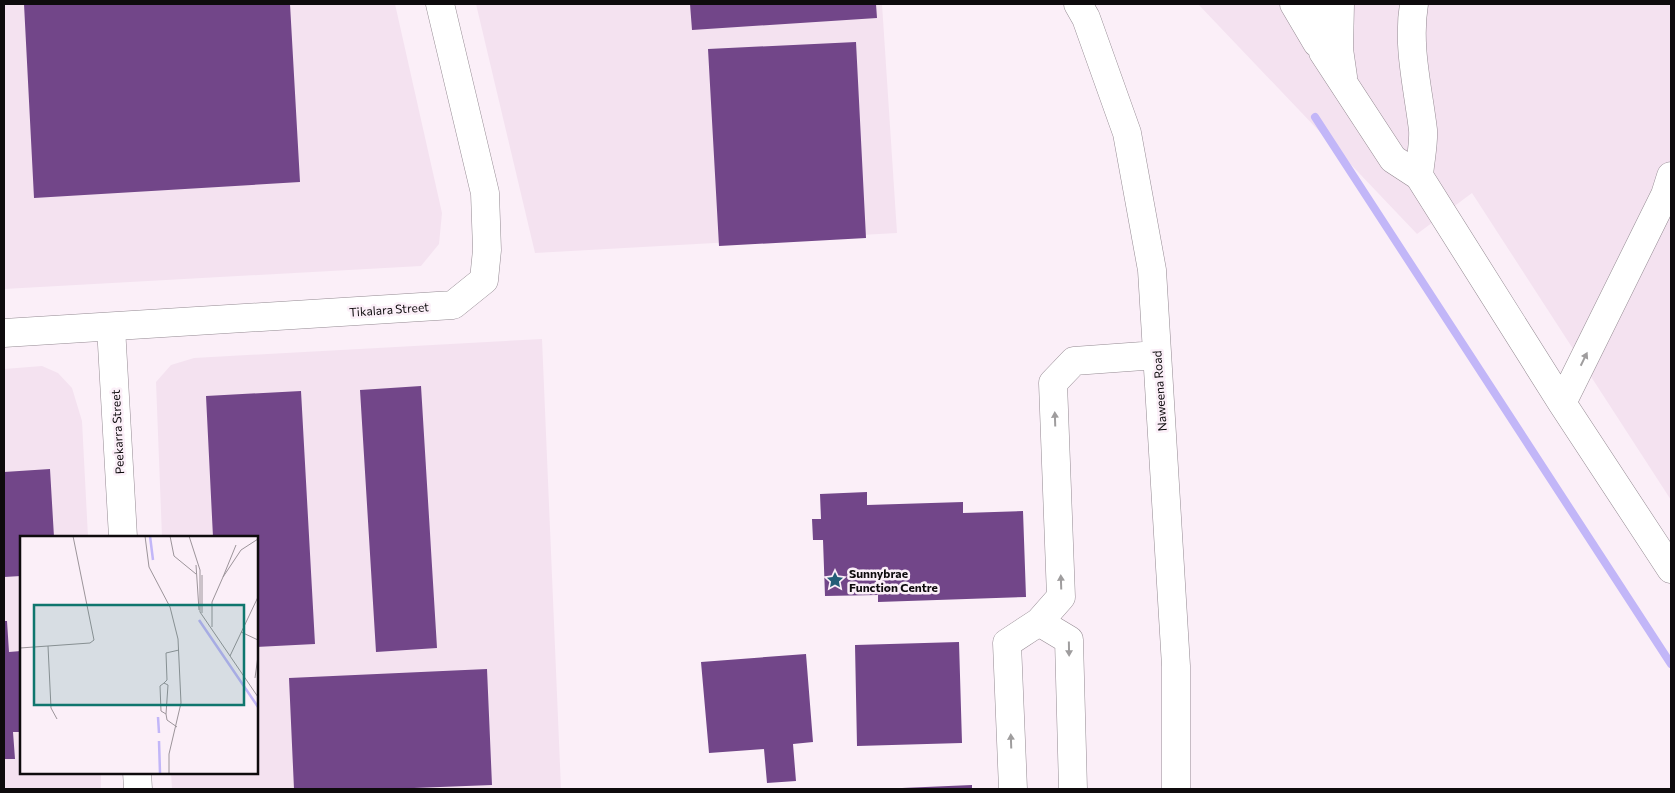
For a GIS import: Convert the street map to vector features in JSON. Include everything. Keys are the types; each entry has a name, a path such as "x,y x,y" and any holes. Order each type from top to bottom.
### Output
{"street":[{"name":"Tikalara Street","path":"4,334 453,305 484,280 487,250 484,193 440,4"},
{"name":"Naweena Road","path":"1078,4 1086,18 1127,133 1152,270 1176,666 1176,789"},
{"path":"1294,4 1393,159 1419,176 1562,403 1671,569"},
{"path":"1316,4 1316,26 1324,52"},
{"path":"1340,4 1340,61 1350,93"},
{"path":"1414,4 1412,44 1415,91 1423,132 1419,176"},
{"path":"1562,403 1663,219 1671,176"},
{"name":"Peekarra Street","path":"111,327 124,536"},
{"path":"1013,789 1007,643 1039,622 1061,598 1053,384 1074,361 1157,355"},
{"path":"1039,622 1069,640 1072,789"},
{"path":"137,773 138,789"}],"shaded area":[{"path":"4,4 395,4 442,213 439,244 421,266 4,289"},
{"path":"476,4 882,4 897,233 535,253"},
{"path":"1198,4 1671,4 1671,500 1472,193 1417,234"},
{"path":"542,339 561,789 172,789 171,773 258,773 258,536 162,536 156,382 171,365 194,358"},
{"path":"42,366 58,373 72,388 82,421 88,536 20,536 20,773 101,773 101,789 4,789 4,369"}],"building":[{"path":"24,4 290,4 300,182 34,198"},
{"path":"690,4 876,4 877,18 692,30"},
{"path":"856,42 866,238 719,246 708,49"},
{"path":"421,386 437,648 376,652 360,390"},
{"path":"301,391 315,644 258,647 258,536 213,536 206,396"},
{"path":"50,469 54,536 20,536 20,576 4,577 4,472"},
{"path":"867,492 867,505 963,502 963,513 1023,511 1026,597 878,602 878,595 825,596 823,540 813,540 812,519 821,519 820,494"},
{"path":"4,621 7,621 9,652 20,651 20,732 13,732 15,759 4,759"},
{"path":"959,642 962,743 857,746 855,645"},
{"path":"806,654 813,742 793,744 796,781 767,783 764,749 709,753 701,662"},
{"path":"487,669 492,785 388,789 294,789 289,678"},
{"path":"972,785 972,789 902,789 902,788"}],"waterway":[{"path":"1315,117 1671,664"}],"place":[{"name":"Sunnybrae Function Centre","path":"835,580"}]}
